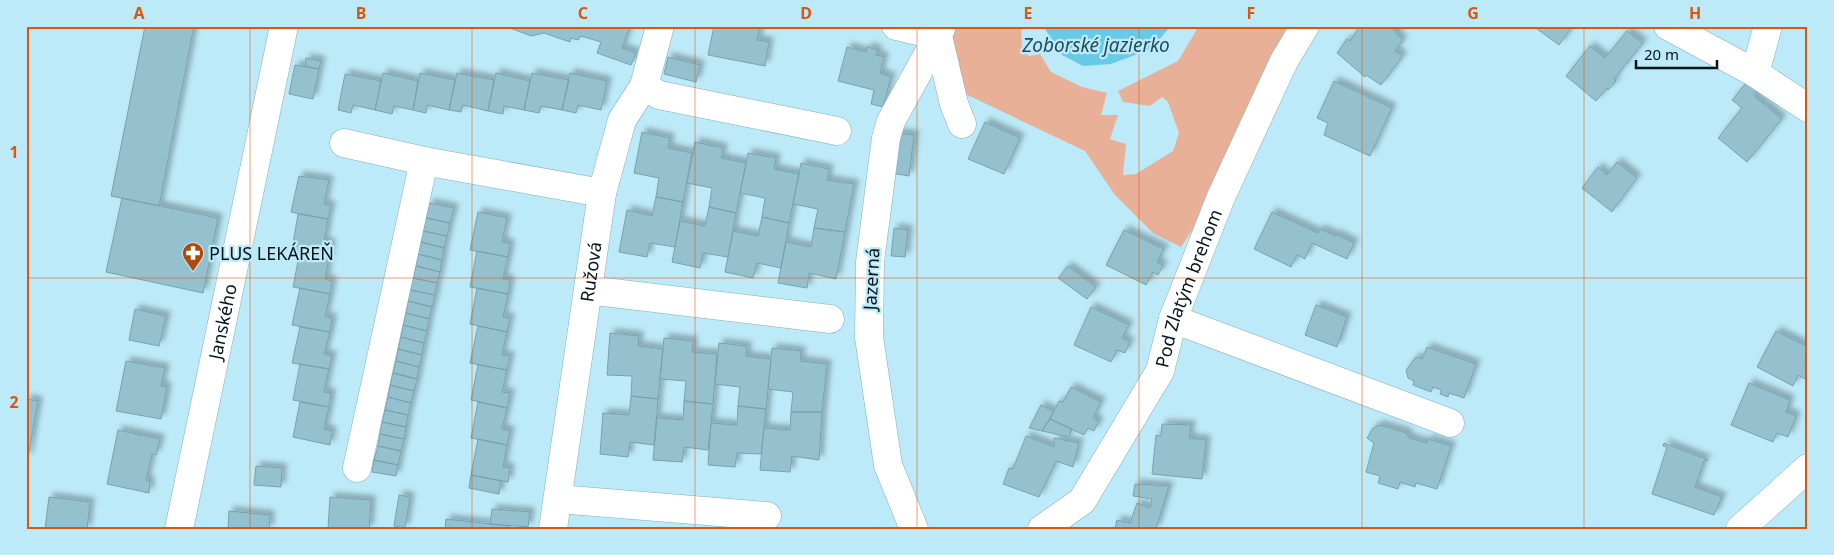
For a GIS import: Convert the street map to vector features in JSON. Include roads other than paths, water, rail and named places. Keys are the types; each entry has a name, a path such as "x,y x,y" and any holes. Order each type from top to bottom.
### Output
{"street":[{"name":"Janského","path":"179,529 284,26"},
{"path":"344,143 424,161 602,193 622,120 644,86 660,26"},
{"path":"896,26 940,31 954,104 962,124"},
{"name":"Pod Zlatým brehom","path":"1042,529 1082,501 1160,372 1173,319 1221,197 1284,61 1305,26"},
{"path":"1668,26 1755,73 1808,108"},
{"path":"1755,73 1768,26"},
{"name":"Jazerná","path":"914,529 888,465 869,337 870,262 886,138 891,121 940,31"},
{"path":"644,86 659,94 836,131"},
{"path":"357,468 424,161"},
{"name":"Ružová","path":"554,529 602,193"},
{"path":"588,290 830,319"},
{"path":"1173,319 1450,423"},
{"path":"1740,529 1808,468"},
{"path":"558,499 767,516"}],"water":[{"name":"Zoborské jazierko","path":"1043,26 1171,26 1151,49 1111,64 1083,66 1062,55"}],"place":[{"name":"PLUS LEKÁREŇ","path":"193,272"}]}
